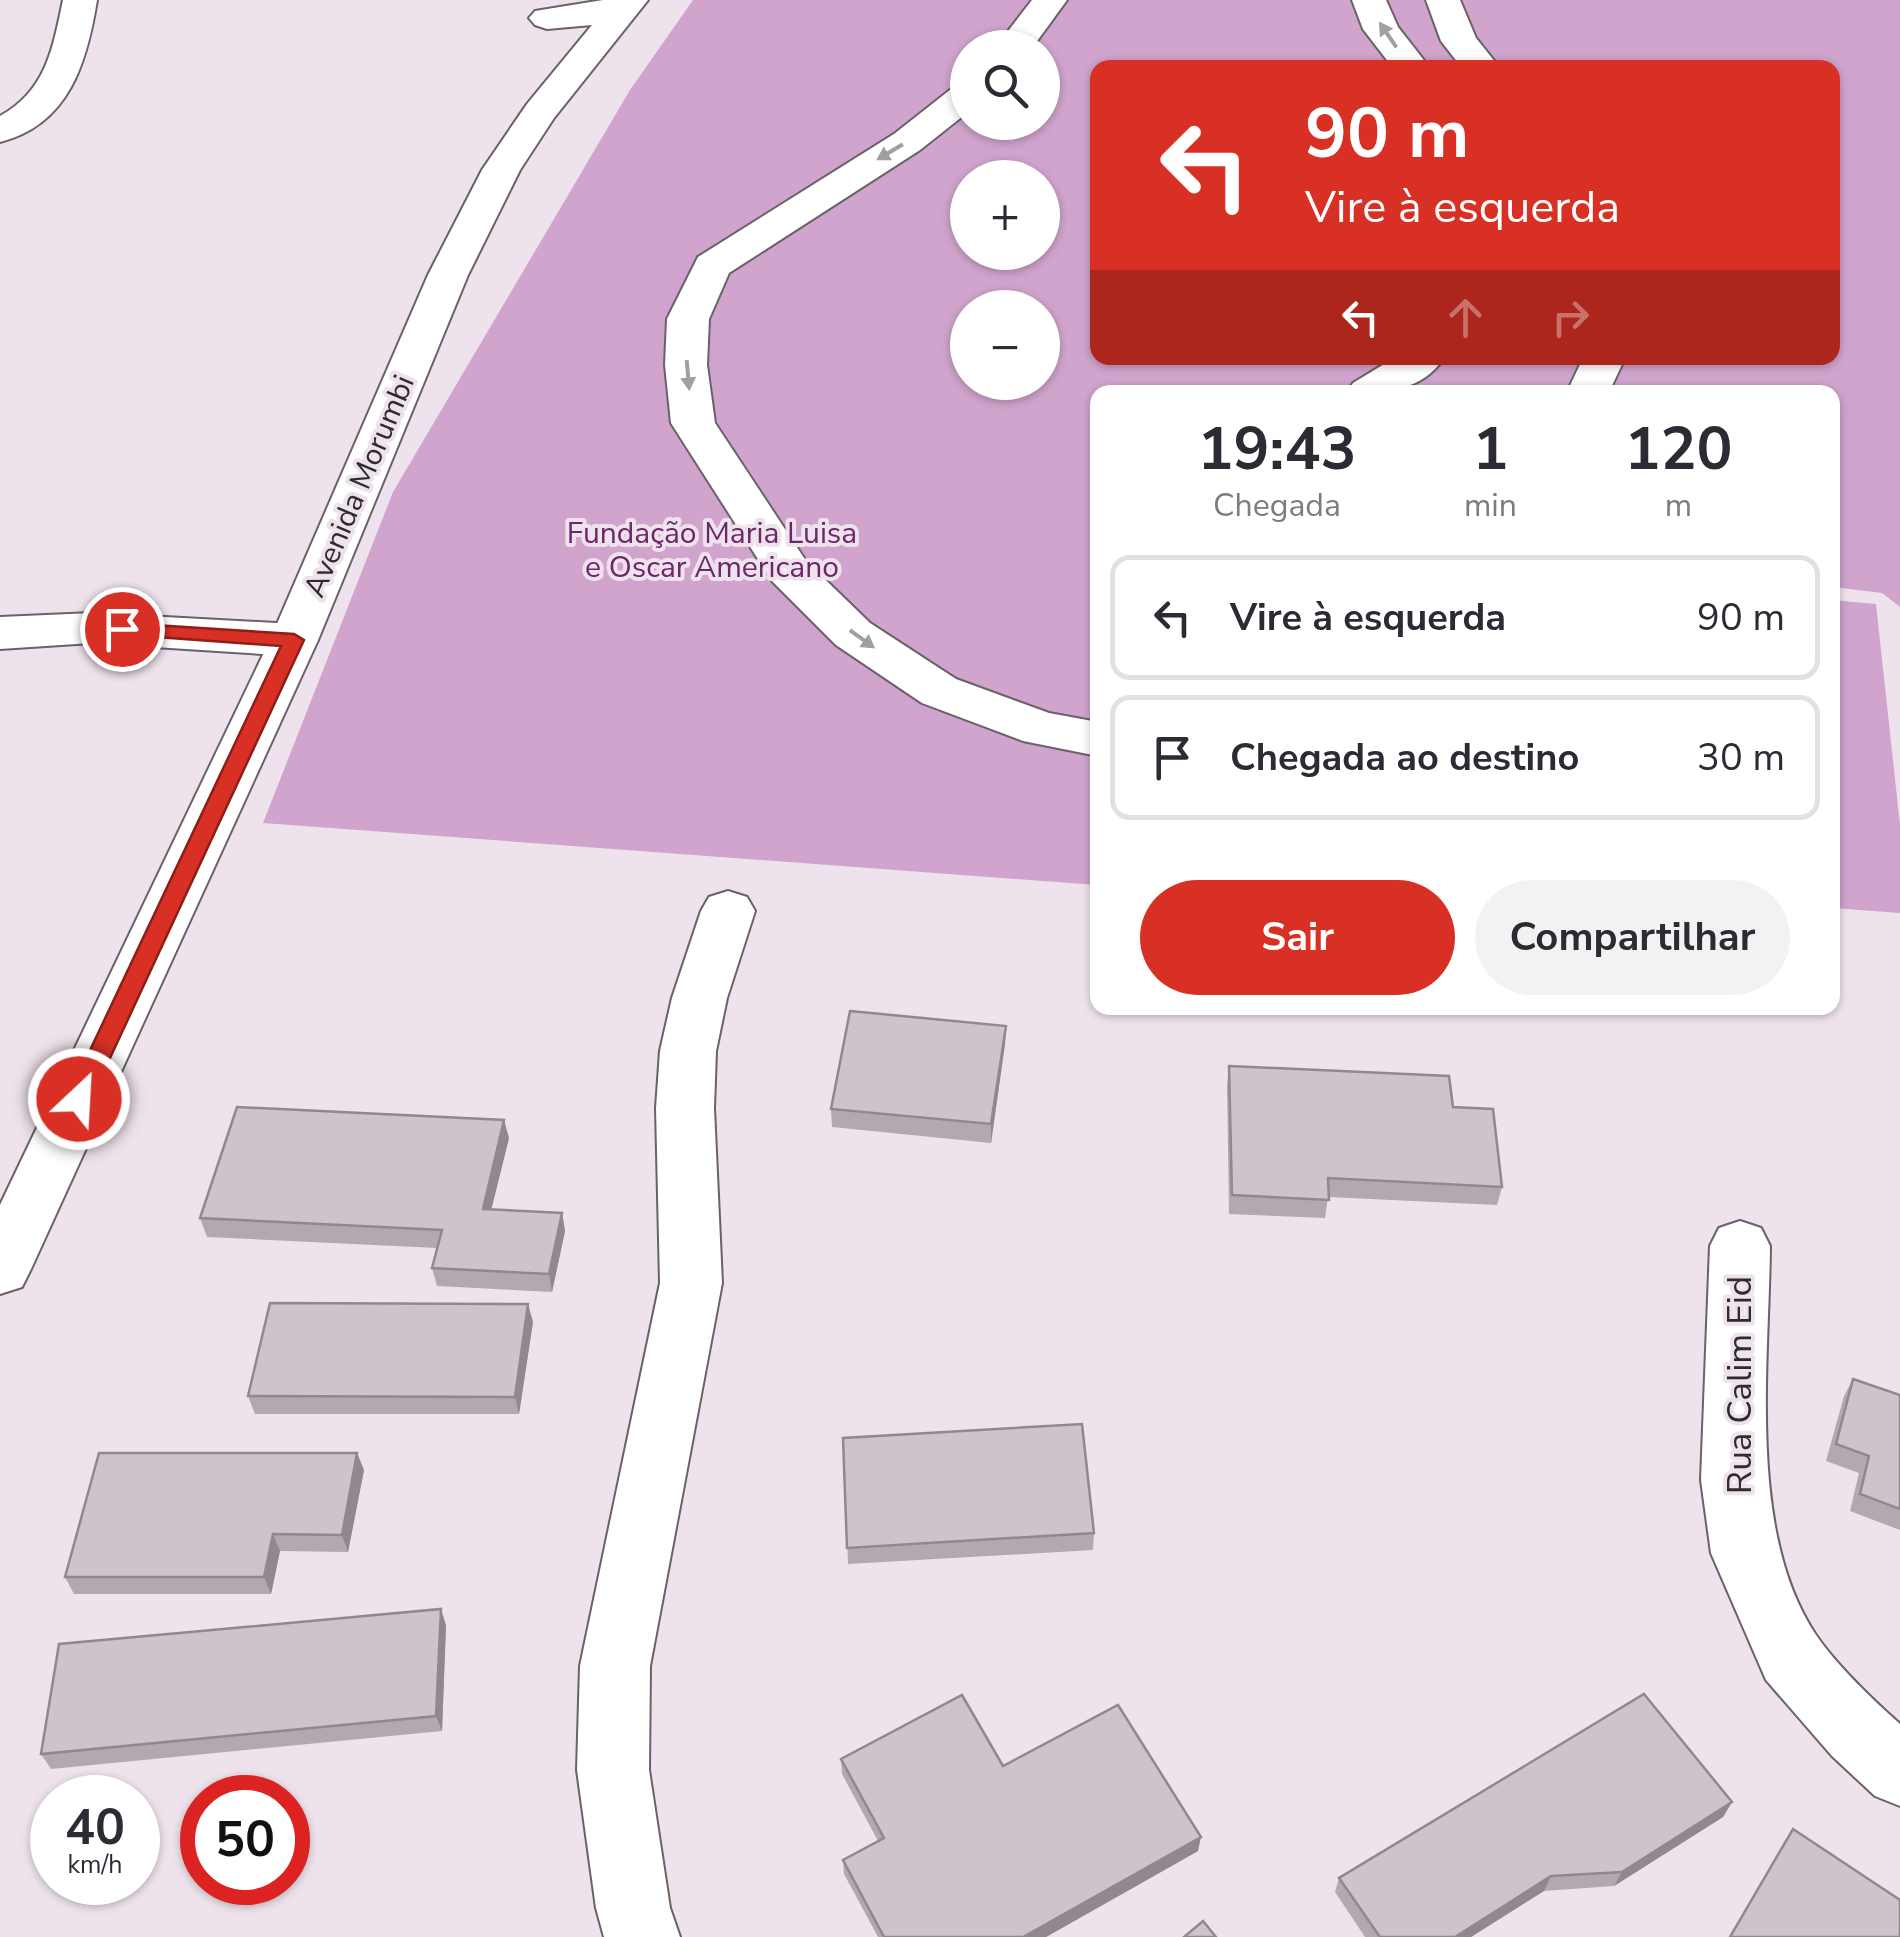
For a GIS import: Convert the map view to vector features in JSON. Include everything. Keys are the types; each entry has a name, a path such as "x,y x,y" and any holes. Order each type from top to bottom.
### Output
{"main road":[{"path":"0,131 18,123 56,91 69,63 80,0"},
{"path":"1027,30 1050,0"},
{"path":"1370,0 1382,28 1406,60"},
{"path":"1443,0 1458,41 1475,60"},
{"path":"540,9 590,15 630,1"},
{"name":"Avenida Morumbi","path":"0,1269 294,640 448,275 501,170 540,112 630,1"},
{"path":"540,9 591,48"},
{"path":"950,108 907,142 712,266 688,319 686,365 694,423 789,571 853,634 939,691 1041,728 1090,737"},
{"path":"1379,385 1412,365"},
{"path":"0,633 92,628 294,640"},
{"path":"642,1937 633,1908 613,1770 615,1666 691,1282 694,1239 689,1186 688,1052 728,910"},
{"name":"Rua Calim Eid","path":"1740,1246 1734,1480 1745,1553 1790,1657 1857,1732 1900,1771"}],"green space":[{"name":"Fundação Maria Luisa e Oscar Americano","path":"693,0 1900,0 1900,607 1882,593 1840,588 1840,385 1090,385 1090,884 263,823 393,492 630,90"},
{"path":"1840,601 1876,604 1900,825 1900,913 1840,909"}],"building":[{"path":"850,1011 1006,1026 991,1124 831,1109"},
{"path":"1229,1066 1449,1076 1453,1107 1493,1109 1502,1187 1328,1178 1329,1200 1232,1195"},
{"path":"237,1107 504,1120 483,1209 562,1213 549,1274 432,1268 442,1230 200,1218"},
{"path":"270,1303 528,1304 515,1397 248,1396"},
{"path":"1853,1379 1900,1395 1900,1509 1860,1494 1869,1456 1836,1444"},
{"path":"1082,1424 1094,1533 847,1548 843,1438"},
{"path":"99,1453 357,1453 342,1535 273,1534 264,1577 65,1577"},
{"path":"441,1609 436,1716 41,1754 59,1644"},
{"path":"1644,1694 1732,1802 1622,1872 1551,1876 1455,1937 1380,1937 1339,1878"},
{"path":"962,1695 1003,1766 1118,1705 1201,1837 1023,1937 884,1937 843,1860 884,1838 841,1759"},
{"path":"1793,1829 1900,1900 1900,1937 1730,1937"},
{"path":"1203,1921 1216,1937 1184,1937"}],"route":[{"path":"79,1099 294,640 122,629"}]}
